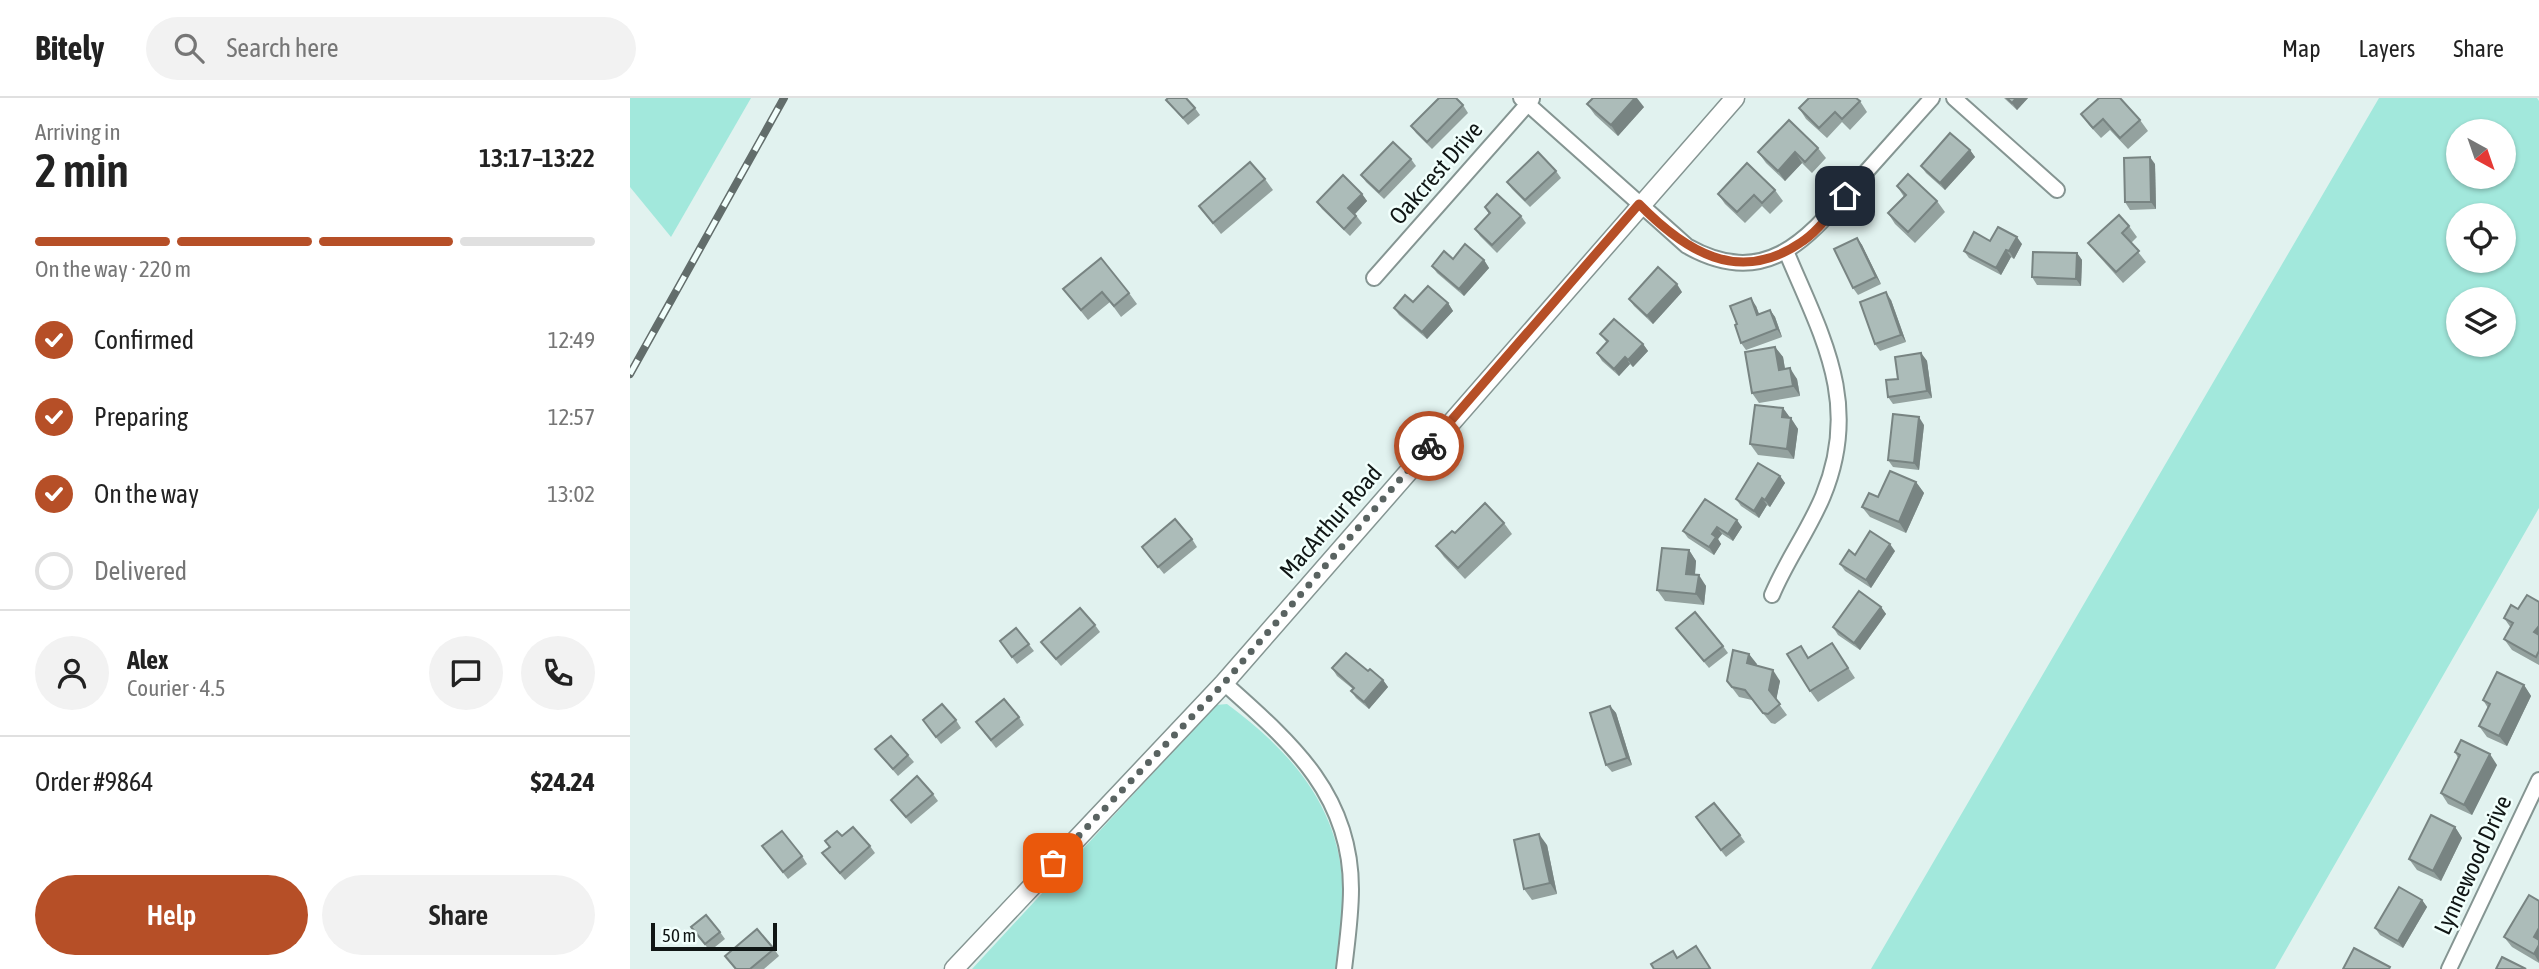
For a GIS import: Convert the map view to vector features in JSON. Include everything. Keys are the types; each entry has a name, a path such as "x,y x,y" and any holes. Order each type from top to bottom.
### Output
{"street":[{"name":"MacArthur Road","path":"954,969 1224,683 1639,204 1735,98"},
{"path":"1527,100 1687,246 1710,257 1747,262 1786,251 1810,236 1932,98"},
{"path":"1954,98 2057,190"},
{"name":"Oakcrest Drive","path":"1374,278 1527,100"},
{"path":"1772,595 1823,497 1830,475 1840,415 1834,366 1825,337 1786,251"},
{"path":"1224,683 1311,768 1338,814 1348,852 1351,889 1344,969"},
{"name":"Lynnewood Drive","path":"2449,969 2539,780"}],"green space":[{"path":"630,98 751,98 671,237 630,187"},
{"path":"2379,98 2537,98 2539,508 2275,969 1871,969"},
{"path":"1227,704 1251,722 1292,763 1323,809 1334,835 1343,894 1337,969 972,969 1216,705"}],"building":[{"path":"1186,98 1195,108 1183,118 1166,100"},
{"path":"1439,98 1456,98 1463,105 1427,142 1411,126"},
{"path":"1593,98 1635,98 1611,125 1587,104"},
{"path":"1809,98 1856,98 1860,101 1842,119 1835,112 1819,128 1799,108"},
{"path":"2099,98 2120,98 2140,120 2120,138 2103,119 2093,128 2081,114"},
{"path":"1789,120 1818,148 1805,162 1795,152 1778,171 1758,152"},
{"path":"1950,133 1970,150 1940,183 1921,166"},
{"path":"1393,142 1411,159 1379,192 1361,175"},
{"path":"1538,152 1556,171 1525,200 1507,182"},
{"path":"2150,157 2151,202 2125,202 2124,158"},
{"path":"1250,162 1265,179 1213,223 1199,206"},
{"path":"1747,163 1775,190 1762,203 1754,195 1737,212 1718,194"},
{"path":"1908,174 1937,201 1908,232 1888,213 1906,195 1897,186"},
{"path":"1343,175 1362,194 1348,208 1356,216 1344,229 1317,202"},
{"path":"1497,194 1521,216 1492,245 1475,229 1490,213 1485,207"},
{"path":"2119,215 2129,226 2122,233 2139,251 2116,272 2088,243"},
{"path":"1998,227 2017,237 1996,268 1964,251 1974,232 1990,241"},
{"path":"1857,238 1876,277 1853,288 1834,249"},
{"path":"1465,244 1484,260 1459,289 1432,266 1444,251 1453,259"},
{"path":"2033,252 2077,253 2076,279 2032,277"},
{"path":"1101,258 1129,293 1114,306 1102,292 1081,310 1063,289"},
{"path":"1658,267 1677,284 1647,316 1629,299"},
{"path":"1428,286 1448,303 1422,332 1394,308 1405,295 1413,302"},
{"path":"1886,292 1901,335 1875,344 1860,302"},
{"path":"1751,298 1757,315 1770,310 1777,329 1741,343 1730,306"},
{"path":"1614,319 1643,344 1628,360 1625,357 1614,369 1597,353 1608,341 1600,334"},
{"path":"1775,347 1779,370 1790,368 1793,386 1752,393 1745,352"},
{"path":"1921,353 1927,391 1888,397 1886,380 1898,379 1895,357"},
{"path":"1755,405 1783,408 1782,417 1791,418 1787,449 1750,444"},
{"path":"1893,414 1919,417 1914,463 1888,460"},
{"path":"1758,463 1780,476 1765,500 1762,498 1754,511 1736,499"},
{"path":"1890,471 1916,482 1899,522 1862,507 1869,493 1878,497"},
{"path":"1705,499 1737,520 1728,534 1717,527 1712,534 1716,537 1709,547 1683,531"},
{"path":"1485,503 1504,523 1458,568 1436,546 1452,531 1455,533"},
{"path":"1175,519 1192,539 1158,567 1142,547"},
{"path":"1870,531 1890,544 1866,580 1840,564 1849,550 1855,555"},
{"path":"1662,548 1689,550 1686,574 1699,575 1696,594 1657,590"},
{"path":"1859,591 1881,607 1854,643 1833,627"},
{"path":"2527,595 2539,602 2539,626 2534,632 2539,635 2539,651 2536,657 2504,639 2513,623 2504,618 2511,605 2518,609"},
{"path":"1080,608 1095,625 1056,659 1041,642"},
{"path":"1695,612 1723,646 1704,661 1676,628"},
{"path":"1016,628 1029,644 1012,657 1000,641"},
{"path":"1832,643 1848,668 1810,691 1787,654 1801,646 1808,658"},
{"path":"1733,650 1749,654 1747,663 1773,670 1769,690 1780,704 1768,714 1763,713 1745,690 1732,687 1727,681"},
{"path":"1346,653 1383,680 1364,702 1351,691 1354,688 1332,668"},
{"path":"2497,672 2524,685 2499,736 2479,726 2490,704 2483,700"},
{"path":"1004,699 1019,717 991,740 976,722"},
{"path":"942,704 956,720 936,737 923,720"},
{"path":"1610,706 1627,758 1606,765 1590,713"},
{"path":"891,736 908,755 893,769 875,749"},
{"path":"2461,740 2490,754 2464,805 2441,793 2460,755 2455,752"},
{"path":"917,776 933,794 906,817 891,800"},
{"path":"1714,803 1740,835 1721,850 1696,817"},
{"path":"2431,815 2455,827 2433,871 2409,859"},
{"path":"853,827 870,846 840,873 822,853 830,847 825,841 837,831 842,836"},
{"path":"782,831 802,856 783,872 762,846"},
{"path":"1539,834 1550,883 1524,889 1514,840"},
{"path":"2399,887 2422,900 2398,941 2375,928"},
{"path":"2529,895 2539,901 2539,928 2534,937 2539,940 2539,945 2534,954 2504,937"},
{"path":"706,915 720,932 705,944 691,927"},
{"path":"757,929 774,949 750,969 736,969 725,956"},
{"path":"1696,946 1710,968 1654,969 1651,964 1673,951 1677,958"},
{"path":"2354,948 2390,967 2389,969 2343,969"},
{"path":"2502,957 2526,969 2496,969"}],"railway":[{"path":"630,374 784,98"}],"way so far":[{"path":"1053,863 1224,683 1429,446"}],"route":[{"path":"1429,446 1639,204 1673,235 1698,252 1710,257 1747,262 1774,257 1801,243 1845,196"}]}
